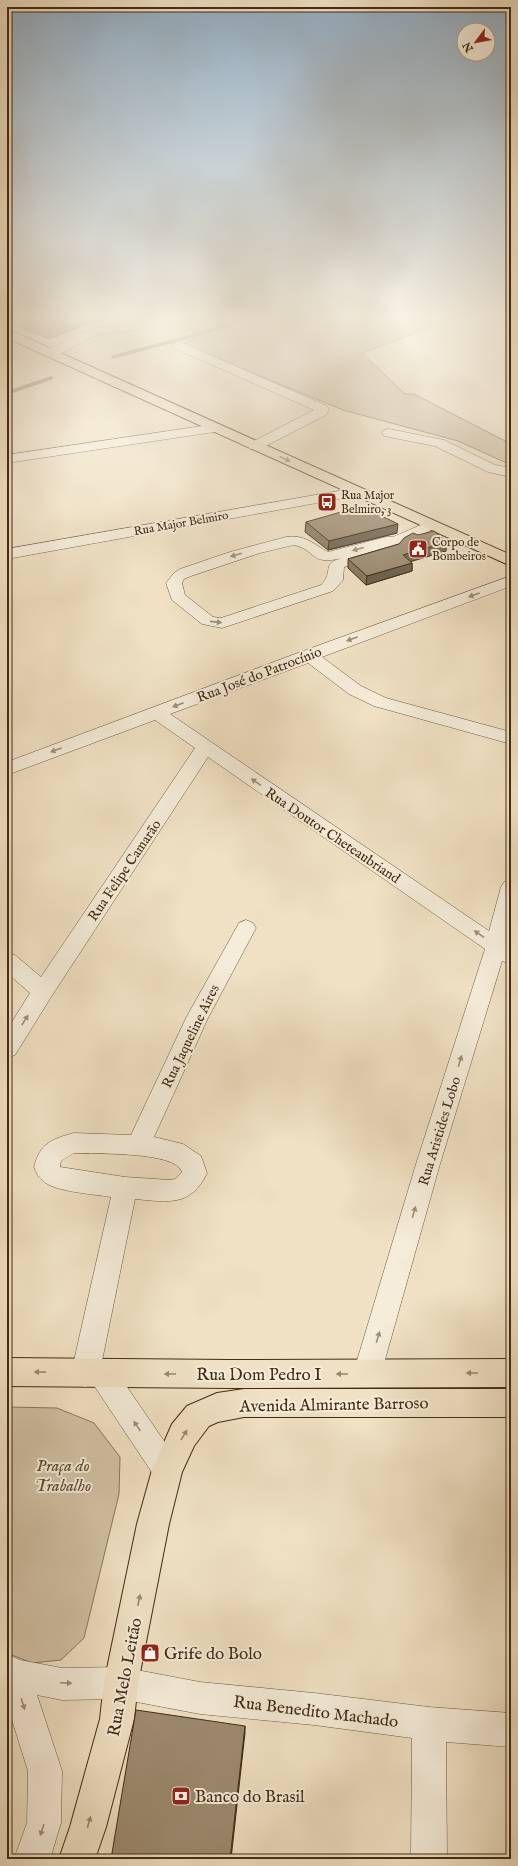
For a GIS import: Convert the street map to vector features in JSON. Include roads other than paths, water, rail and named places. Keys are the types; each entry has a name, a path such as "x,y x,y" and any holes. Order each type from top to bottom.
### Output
{"main road":[{"path":"159,402 511,561"},
{"name":"Rua Dom Pedro I","path":"7,1372 93,1374 511,1373"},
{"name":"Avenida Almirante Barroso","path":"167,1470 183,1435 198,1416 224,1407 244,1403 511,1403"},
{"name":"Rua Melo Leitão","path":"77,1859 117,1719 121,1683 153,1524 167,1470"}],"street":[{"path":"255,446 321,412 322,409 306,402"},
{"path":"7,459 216,428"},
{"path":"388,433 439,443 493,469 501,469 511,473"},
{"name":"Rua Major Belmiro","path":"7,554 356,492"},
{"path":"396,542 393,548 337,564 335,580 327,588 222,623 208,621 178,597 174,583 180,575 228,558 295,540 304,544 319,555 327,556 386,542 396,542 430,525"},
{"name":"Rua José do Patrocínio","path":"7,769 309,655 511,581"},
{"path":"309,655 355,690 380,702 511,738"},
{"name":"Rua Doutor Cheteaubriand","path":"156,713 503,951"},
{"name":"Rua Felipe Camarão","path":"7,1049 43,991 205,748"},
{"name":"Rua Aristides Lobo","path":"367,1374 428,1164 503,951 511,887"},
{"name":"Rua Jaqueline Aires","path":"138,1145 197,1018 246,928"},
{"path":"7,961 43,991"},
{"path":"74,1143 138,1145 174,1151 192,1163 195,1173 191,1180 183,1187 170,1191 124,1188 59,1178 51,1174 46,1167 47,1160 51,1153 60,1147 74,1143"},
{"path":"124,1188 93,1374 167,1470"},
{"path":"10,1673 44,1771 44,1823 32,1859"},
{"name":"Rua Benedito Machado","path":"10,1673 62,1684 121,1683 200,1698 314,1709 429,1724 511,1730"},
{"path":"429,1724 429,1859"}],"place":[{"name":"Rua Major Belmiro, 3","path":"327,502"},
{"name":"Corpo de Bombeiros","path":"418,549"},
{"name":"Grife do Bolo","path":"150,1653"},
{"name":"Banco do Brasil","path":"181,1796"}],"park label":[{"name":"Praça do Trabalho","path":"63,1475"}]}
